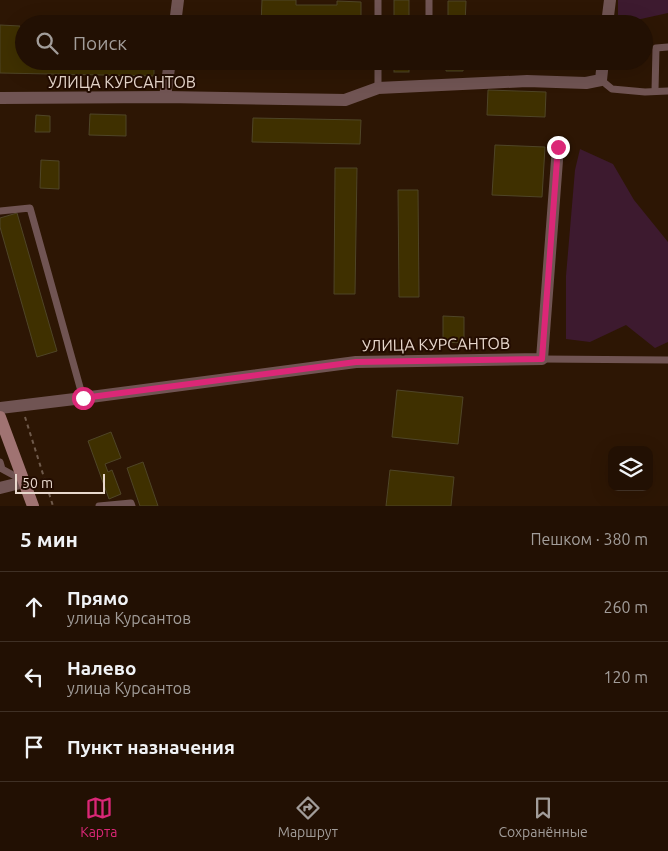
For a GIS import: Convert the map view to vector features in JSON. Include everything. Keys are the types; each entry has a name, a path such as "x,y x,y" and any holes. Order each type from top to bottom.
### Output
{"street":[{"path":"176,15 178,0"},
{"path":"608,15 610,0"},
{"path":"165,97 169,70"},
{"path":"601,80 602,70"},
{"name":"УЛИЦА КУРСАНТОВ","path":"0,98 165,97 345,100 378,88 527,81 586,84 601,80"},
{"path":"542,359 558,147"},
{"name":"УЛИЦА КУРСАНТОВ","path":"0,408 356,362 542,359"},
{"path":"0,417 33,506"},
{"path":"0,488 24,482"}],"lane":[{"path":"378,0 378,15"},
{"path":"429,0 429,15"},
{"path":"655,91 656,48 668,47"},
{"path":"378,70 378,88"},
{"path":"601,80 612,88 668,91"},
{"path":"0,211 30,208 83,398"},
{"path":"542,359 668,360"},
{"path":"0,462 2,469 24,482"},
{"path":"99,506 130,503 132,506"}],"path":[{"path":"21,405 52,506"}],"shaded area":[{"path":"618,0 668,0 668,13 653,16 618,15"},
{"path":"580,149 613,164 634,200 668,242 668,342 655,348 626,325 590,342 566,339 566,276 575,170"}],"building":[{"path":"262,0 296,0 296,5 337,5 337,1 361,2 361,15 261,15"},
{"path":"394,0 409,0 409,15 394,15"},
{"path":"448,1 466,1 465,15 448,15"},
{"path":"0,25 15,26 15,70 154,70 154,76 0,73"},
{"path":"394,70 409,70 409,72 394,72"},
{"path":"446,70 463,70 463,71"},
{"path":"488,90 546,92 545,117 487,115"},
{"path":"90,114 126,115 126,136 89,135"},
{"path":"36,115 50,116 50,132 35,132"},
{"path":"253,118 361,120 360,144 252,142"},
{"path":"495,145 545,147 542,197 492,195"},
{"path":"41,160 59,161 59,189 40,188"},
{"path":"335,168 357,168 355,294 334,294"},
{"path":"398,190 418,190 419,297 399,297"},
{"path":"17,213 57,351 37,357 0,227 0,218"},
{"path":"443,316 464,317 464,343 443,342"},
{"path":"397,390 463,397 458,444 392,437"},
{"path":"111,432 121,458 105,464 108,472 112,470 121,494 109,499 88,441"},
{"path":"143,462 158,506 140,506 127,468"},
{"path":"390,470 454,477 451,506 386,506"}],"route":[{"path":"83,398 356,362 542,359 558,147"}]}
